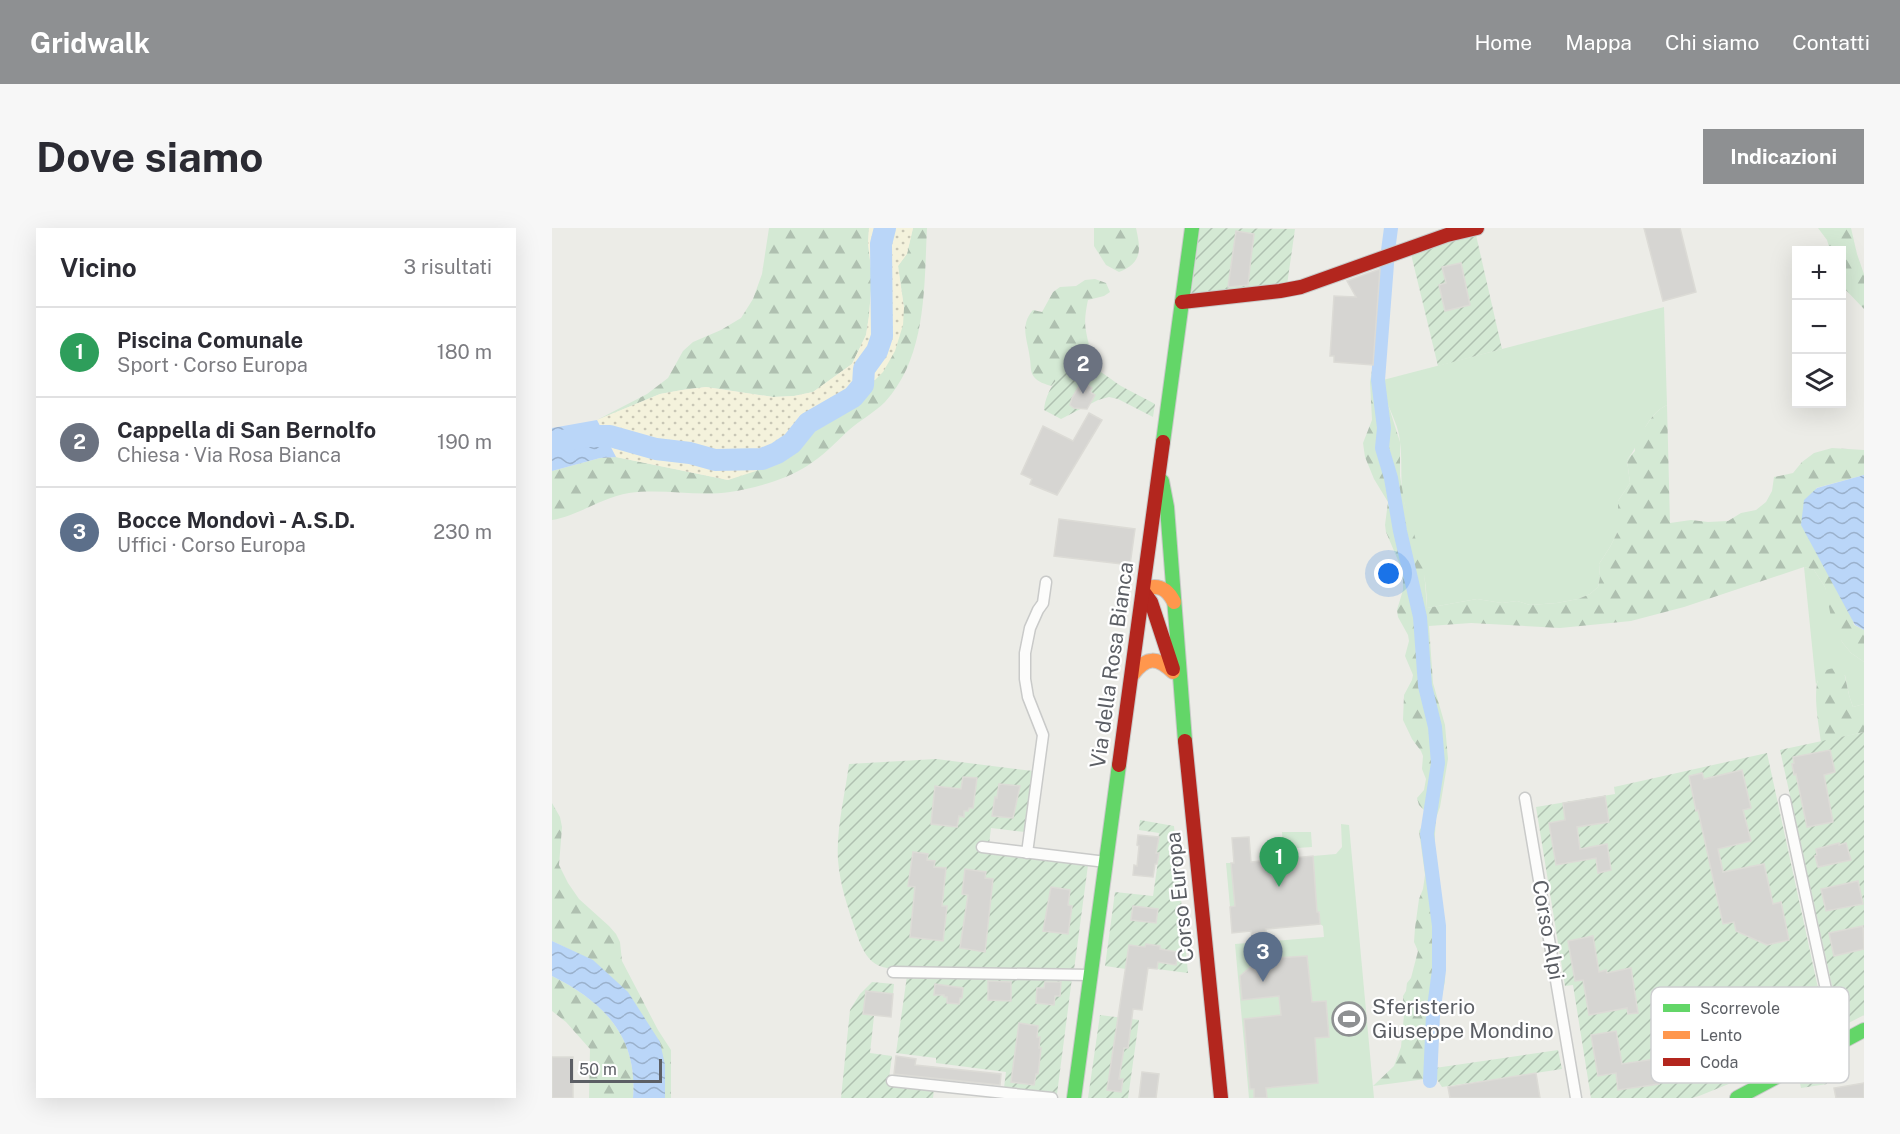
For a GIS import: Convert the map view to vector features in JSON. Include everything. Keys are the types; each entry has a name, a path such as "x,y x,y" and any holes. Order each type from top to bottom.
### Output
{"street":[{"name":"Via della Rosa Bianca","path":"1074,1098 1192,228"},
{"path":"1182,302 1301,287 1447,235 1477,228"},
{"name":"Corso Europa","path":"1159,472 1166,501 1180,691 1221,1098"},
{"path":"1027,853 1043,735 1028,697 1024,661 1028,635 1043,603 1046,582"},
{"path":"1143,590 1150,586 1161,586 1169,592 1174,602"},
{"name":"Corso Europa","path":"1143,590 1151,602 1180,691"},
{"path":"1133,674 1140,664 1152,660 1159,660 1174,672"},
{"name":"Corso Alpi","path":"1525,798 1576,1098"},
{"path":"1785,800 1825,987"},
{"path":"982,847 1106,862"},
{"path":"893,972 1091,975"},
{"path":"1849,1039 1864,1030"},
{"path":"892,1081 1052,1098"},
{"path":"1737,1098 1766,1083"},
{"path":"938,1098 939,1086"}],"green space":[{"path":"769,228 869,228 868,243 872,277 869,316 866,335 852,364 813,392 773,397 706,387 682,390 660,394 597,420 647,394 668,378 683,351 693,342 741,318 753,299 762,274"},
{"path":"913,228 927,228 921,320 909,364 899,384 885,402 853,426 818,458 790,475 749,488 717,493 654,491 629,493 552,520 552,471 600,458 616,457 728,480 784,457 809,430 849,406 904,308 898,266 907,253"},
{"path":"1094,228 1136,228 1139,249 1136,260 1119,272 1106,265 1094,246"},
{"path":"1200,228 1295,229 1287,285 1191,296"},
{"path":"1818,228 1851,228 1864,274 1864,309 1846,290 1846,246 1829,246"},
{"path":"1476,235 1502,349 1438,366 1411,254"},
{"path":"1391,262 1383,380 1400,442 1400,476 1405,505 1424,570 1427,608 1477,599 1502,603 1517,601 1530,605 1557,603 1590,594 1598,587 1599,564 1618,531 1618,501 1630,483 1627,460 1635,451 1635,439 1652,417 1667,405 1670,523 1691,520 1728,521 1741,513 1756,510 1766,502 1772,491 1774,477 1793,473 1814,453 1832,448 1864,450 1864,475 1816,488 1854,625 1864,630 1864,662 1851,653 1842,642 1832,622 1825,587 1814,570 1804,567 1684,607 1631,621 1560,628 1471,623 1429,626 1433,683 1445,725 1448,759 1435,834 1435,852 1446,933 1445,981 1439,1011 1438,1040 1433,1078 1373,1086 1394,1066 1401,1047 1403,996 1411,978 1418,951 1414,942 1415,928 1425,875 1419,831 1425,822 1425,811 1419,805 1417,798 1424,790 1426,779 1422,769 1423,756 1403,720 1404,695 1413,675 1405,656 1409,641 1408,635 1398,617 1397,610 1403,590 1403,580 1400,565 1386,532 1388,502 1374,479 1365,457 1363,443 1372,420 1370,382 1380,266"},
{"path":"1095,279 1106,283 1110,292 1088,300 1085,323 1090,352 1088,366 1072,369 1051,386 1040,382 1031,371 1025,328 1029,316 1033,310 1042,312 1053,292 1060,287 1076,286 1085,280"},
{"path":"1664,307 1667,405 1648,422 1627,460 1630,483 1618,501 1618,531 1599,564 1598,587 1590,594 1578,599 1557,603 1530,605 1517,601 1502,603 1477,599 1427,608 1423,568 1403,498 1399,437 1387,402 1383,380"},
{"path":"1079,365 1097,370 1155,404 1153,417 1118,399 1109,397 1098,400 1061,419 1044,410 1055,382 1065,372"},
{"path":"1804,567 1814,570 1825,587 1842,642 1851,653 1864,662 1864,704 1853,707 1845,675 1818,680 1816,685"},
{"path":"1834,668 1844,672 1853,707 1864,704 1864,732 1821,742 1816,707 1816,687 1822,673"},
{"path":"1864,732 1864,1015 1849,1023 1849,987 1832,987 1780,750"},
{"path":"1767,753 1818,987 1651,987 1651,1083 1731,1083 1692,1098 1591,1098 1573,985 1565,986 1536,807 1615,794 1614,787"},
{"path":"936,759 1033,771 1025,832 991,828 988,852 1088,865 1074,970 887,968 875,964 863,950 847,906 838,860 840,824 849,764"},
{"path":"552,803 560,817 562,827 559,865 579,899 616,934 620,942 622,961 671,1050 671,1098 665,1098 665,1065 593,961 552,941"},
{"path":"1140,820 1174,826 1188,973 1157,969 1160,946 1146,944 1145,947 1129,945 1126,969 1105,966 1115,892 1153,896 1159,854 1156,853 1159,833 1139,830"},
{"path":"1341,824 1349,825 1374,1098 1249,1098 1235,944 1324,937 1323,926 1320,924 1320,912 1317,912 1313,856 1336,854 1342,847"},
{"path":"1282,832 1311,832 1312,847 1283,849"},
{"path":"1226,863 1231,863 1235,906 1230,907"},
{"path":"552,976 587,997 614,1024 630,1057 633,1098 589,1098 590,1049 566,1022 552,1011"},
{"path":"907,976 1072,978 1057,1094 1004,1088 1006,1072 936,1063 936,1058 896,1053"},
{"path":"872,982 894,984 893,994 866,991 864,1014 874,1016 870,1053 892,1056 888,1085 934,1090 933,1098 841,1098 850,1010 860,994"},
{"path":"1100,1015 1139,1020 1128,1098 1088,1098"},
{"path":"1558,1050 1562,1069 1442,1087 1434,1078 1435,1068"},
{"path":"1800,1083 1827,1083 1827,1084 1801,1088"}],"sand":[{"path":"869,228 913,228 907,254 898,266 904,308 903,325 895,351 883,372 849,406 809,430 784,457 756,471 728,480 616,457 597,420 660,394 706,387 773,397 794,396 813,392 852,364 866,335 869,316 872,277 868,243"}],"water":[{"path":"597,420 616,457 600,458 552,471 552,428"},
{"path":"1864,475 1864,630 1855,625 1801,525 1804,500 1817,488"},
{"path":"552,941 593,960 628,992 660,1042 665,1065 665,1098 633,1098 630,1057 623,1039 602,1010 571,986 552,976"}],"building":[{"path":"1644,228 1680,228 1696,292 1663,301"},
{"path":"1236,231 1254,234 1248,285 1228,287"},
{"path":"1461,263 1470,305 1445,311 1439,285 1446,283 1442,267"},
{"path":"1380,269 1373,365 1334,362 1334,356 1330,356 1334,296 1356,297 1347,281"},
{"path":"1082,381 1092,388 1090,392 1095,395 1087,409 1074,408 1070,405"},
{"path":"1089,413 1102,420 1057,495 1030,484 1032,479 1021,474 1043,426 1073,441"},
{"path":"1059,519 1135,529 1130,565 1054,556"},
{"path":"1830,750 1835,772 1824,775 1833,822 1807,827 1796,774 1794,775 1793,757"},
{"path":"1742,770 1751,808 1743,810 1751,841 1718,849 1723,872 1764,864 1773,904 1781,902 1789,940 1767,945 1736,931 1734,922 1723,924 1689,776 1702,773 1704,779"},
{"path":"963,777 977,778 973,808 964,811 964,817 959,816 957,827 931,824 935,786 961,789"},
{"path":"999,784 1020,786 1013,818 992,816"},
{"path":"1605,796 1609,822 1577,827 1580,849 1607,844 1611,870 1598,873 1596,858 1556,865 1549,823 1565,820 1563,803"},
{"path":"1138,835 1159,837 1156,853 1159,853 1153,877 1133,875 1134,865 1137,866"},
{"path":"1249,837 1251,862 1313,856 1320,924 1266,929 1266,936 1252,937 1251,931 1232,933 1230,907 1235,906 1231,863 1234,863 1232,838"},
{"path":"1839,843 1839,845 1846,843 1851,860 1818,867 1816,849"},
{"path":"913,852 928,854 927,860 935,861 934,867 946,868 942,906 947,906 943,941 910,937 915,887 908,886"},
{"path":"965,869 986,872 985,878 993,879 985,952 960,948 968,895 962,894"},
{"path":"1858,881 1863,904 1826,911 1821,889"},
{"path":"1051,887 1070,890 1068,905 1072,906 1068,934 1043,931"},
{"path":"1133,906 1158,909 1156,923 1131,920"},
{"path":"1863,926 1864,949 1834,956 1829,933"},
{"path":"1593,936 1599,972 1606,970 1607,973 1631,968 1638,1013 1628,1014 1627,1008 1589,1015 1583,980 1575,981 1568,941"},
{"path":"1146,944 1178,952 1176,965 1158,962 1157,969 1148,968 1142,1010 1133,1009 1128,1048 1124,1048 1119,1079 1123,1079 1121,1092 1107,1090 1129,945 1145,947"},
{"path":"1307,956 1312,1002 1326,1001 1329,1037 1315,1038 1318,1083 1266,1088 1267,1098 1254,1098 1254,1089 1250,1089 1244,1019 1281,1015 1279,996 1242,1000 1240,976 1254,964 1276,962 1276,958"},
{"path":"988,981 1011,982 1011,1001 988,1000"},
{"path":"1045,982 1061,982 1060,996 1055,996 1054,1005 1036,1003 1037,988 1044,988"},
{"path":"935,984 963,988 959,1004 947,1003 947,997 944,995 934,995"},
{"path":"866,991 893,994 891,1017 863,1014"},
{"path":"1019,1023 1038,1026 1037,1037 1040,1037 1039,1048 1041,1048 1038,1074 1036,1074 1034,1085 1011,1082"},
{"path":"1616,1031 1622,1064 1651,1060 1651,1083 1659,1084 1618,1090 1616,1073 1598,1076 1591,1035"},
{"path":"896,1056 916,1059 915,1065 1001,1074 1000,1085 894,1074"},
{"path":"552,1057 573,1057 573,1098 552,1098"},
{"path":"1142,1072 1159,1074 1156,1098 1139,1098"},
{"path":"1536,1073 1540,1098 1450,1098 1448,1087"},
{"path":"1864,1083 1864,1098 1836,1098 1834,1088"}],"waterway":[{"path":"552,443 588,436 610,436 656,449 690,453 715,460 762,459 777,453 792,443 808,423 853,397 863,385 864,369 877,351 882,336 881,244 885,228"},
{"path":"1388,251 1391,228"},
{"path":"1387,264 1378,380 1384,428 1382,448 1391,478 1400,531 1420,617 1425,686 1435,727 1438,763 1427,834 1439,926 1439,970 1433,1015 1430,1081"}],"traffic: fast":[{"path":"1163,442 1192,228"},
{"path":"1162,481 1167,507 1185,741"},
{"path":"1074,1098 1119,765"},
{"path":"1849,1038 1864,1030"},
{"path":"1737,1098 1765,1083"}],"traffic: slow":[{"path":"1144,589 1162,588 1174,602"},
{"path":"1133,674 1143,664 1152,661 1162,663 1173,672"}],"traffic: jam":[{"path":"1182,302 1301,287 1447,235 1477,228"},
{"path":"1119,765 1163,442"},
{"path":"1143,591 1151,602 1173,669"},
{"path":"1185,741 1221,1098"}],"place":[{"name":"Cappella di San Bernolfo","path":"1083,394"},
{"name":"Piscina Comunale","path":"1279,887"},
{"name":"Bocce Mondovì - A.S.D.","path":"1263,982"},
{"name":"Sferisterio Giuseppe Mondino","path":"1349,1019"}]}
